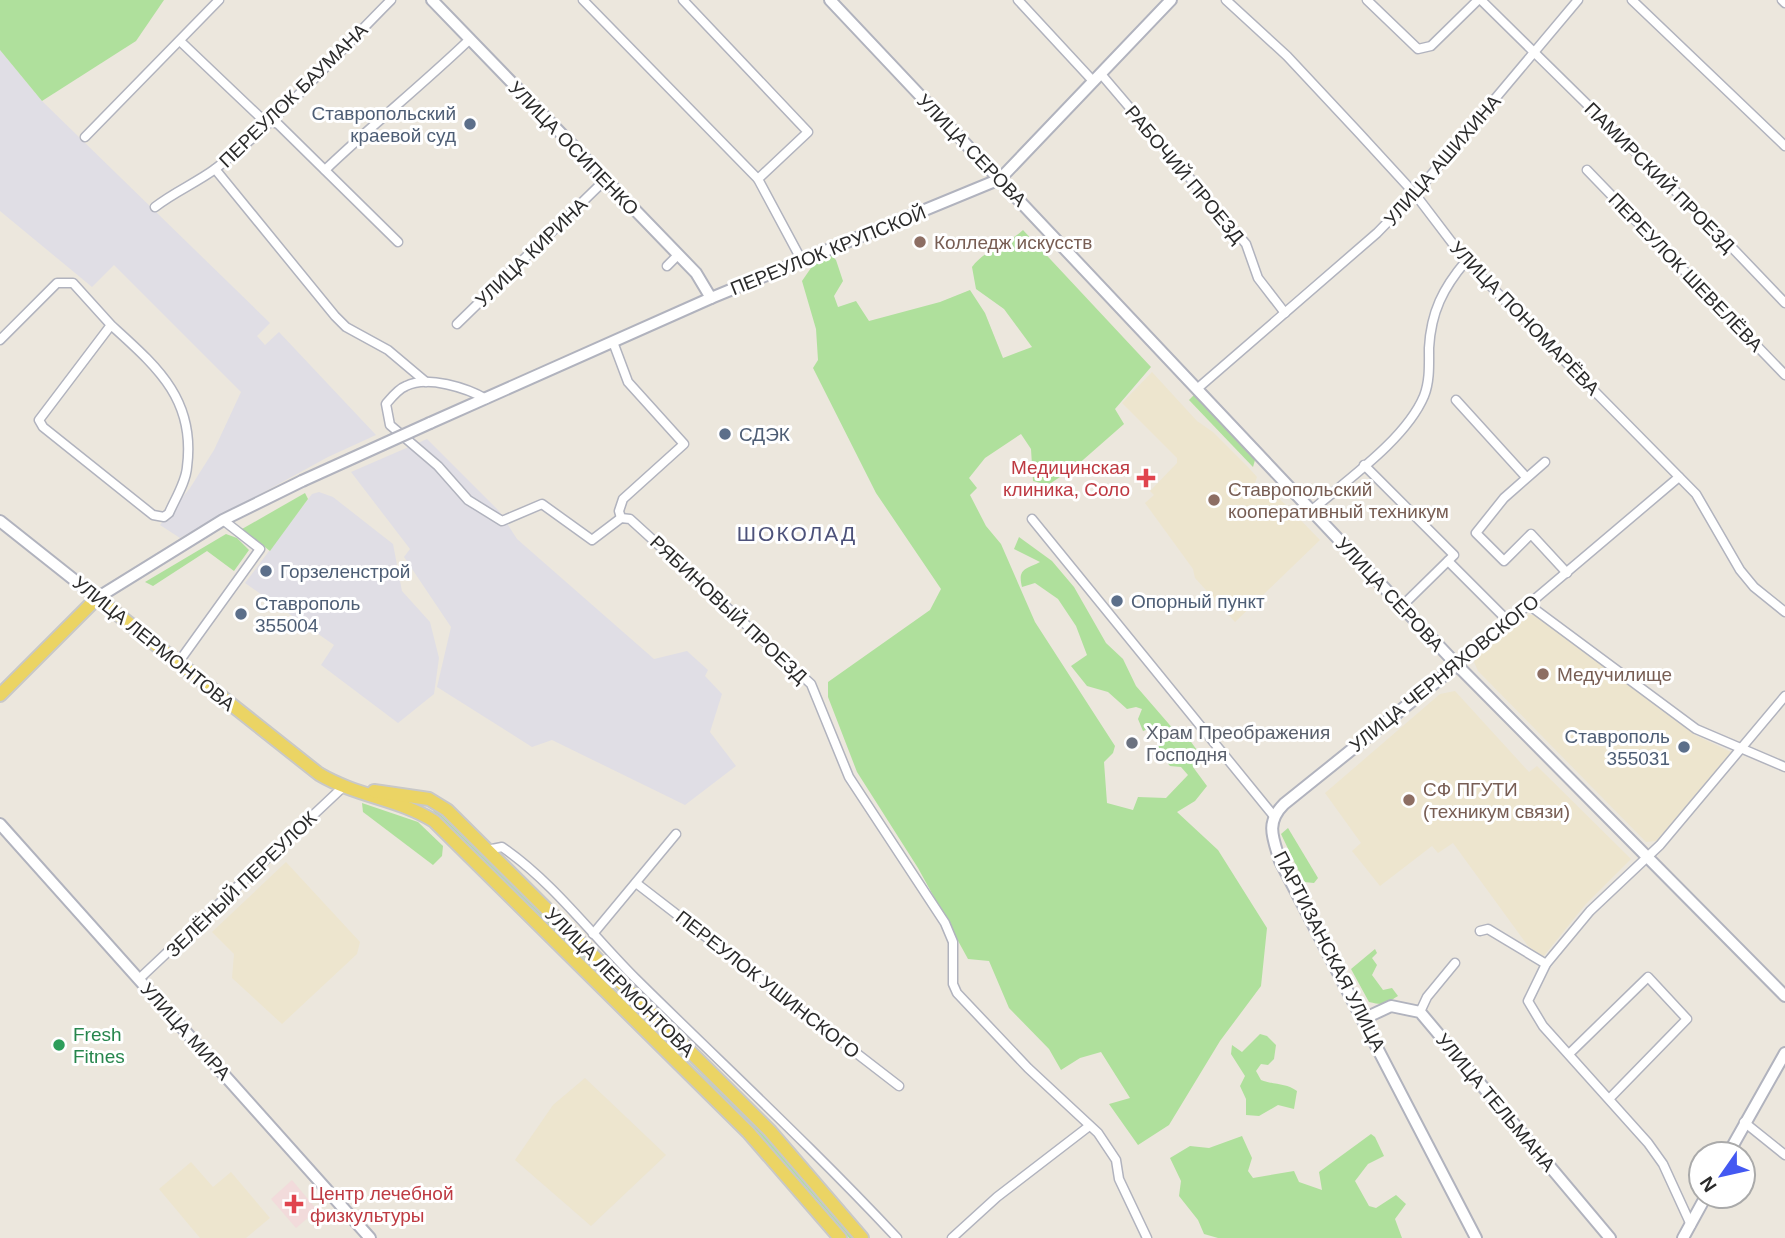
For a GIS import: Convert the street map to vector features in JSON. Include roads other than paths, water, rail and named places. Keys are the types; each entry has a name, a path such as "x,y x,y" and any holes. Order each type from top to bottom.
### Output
{"main road":[{"name":"УЛИЦА ОСИПЕНКО","path":"432,0 696,273 711,298"},
{"name":"УЛИЦА СЕРОВА","path":"830,0 1457,665 1785,996"},
{"name":"ПЕРЕУЛОК КРУПСКОЙ","path":"223,520 302,481 711,298 1000,179 1171,0"},
{"path":"0,695 97,598 223,520"},
{"name":"УЛИЦА ЛЕРМОНТОВА","path":"0,521 311,769 343,787 402,805 434,821 741,1124 798,1186 840,1238"},
{"name":"УЛИЦА ЧЕРНЯХОВСКОГО","path":"1273,815 1352,747 1457,665"},
{"name":"УЛИЦА ЛЕРМОНТОВА","path":"343,787 429,799 447,810 770,1131 862,1238"},
{"path":"434,821 429,811 431,806 447,810"},
{"name":"ПАРТИЗАНСКАЯ УЛИЦА","path":"1273,815 1270,830 1280,861 1476,1238"},
{"name":"УЛИЦА МИРА","path":"0,824 370,1238"},
{"path":"1363,1018 1391,1006 1420,1012"},
{"name":"УЛИЦА ТЕЛЬМАНА","path":"1420,1012 1610,1238"},
{"path":"1735,1140 1785,1053"},
{"path":"1683,1238 1699,1210"}],"street":[{"path":"85,137 219,0"},
{"name":"ПЕРЕУЛОК БАУМАНА","path":"155,207 177,190 215,169 270,120 391,0"},
{"path":"583,0 758,179 803,261"},
{"path":"683,0 808,132 758,179"},
{"name":"РАБОЧИЙ ПРОЕЗД","path":"1018,0 1097,78 1246,244 1258,278 1285,313"},
{"name":"УЛИЦА ПОНОМАРЁВА","path":"1226,0 1296,66 1415,194 1466,261 1696,494 1740,570 1754,587 1785,612"},
{"path":"1367,0 1418,49 1431,47 1479,0"},
{"name":"ПАМИРСКИЙ ПРОЕЗД","path":"1479,0 1719,234 1785,303"},
{"name":"УЛИЦА АШИХИНА","path":"1198,388 1377,233 1415,194 1577,0"},
{"path":"1632,0 1785,146"},
{"path":"325,170 386,111 416,90 469,40"},
{"path":"180,41 261,118 278,124 398,242"},
{"path":"215,169 335,316 346,327 388,350 426,382"},
{"name":"ПЕРЕУЛОК ШЕВЕЛЁВА","path":"1587,170 1785,375"},
{"name":"УЛИЦА КИРИНА","path":"457,324 605,180"},
{"path":"667,266 678,255"},
{"path":"1312,510 1413,418 1425,393 1431,322 1446,284 1466,261"},
{"path":"0,340 57,283 73,283 111,324 161,371 179,402 186,429 188,469 169,513 164,517 153,515 43,427 39,420 111,324"},
{"path":"486,399 472,391 426,382 406,386 386,404 386,415 390,425 438,466 468,500 502,522 542,504 592,540 621,518 619,511 623,499 684,444 628,382 613,342"},
{"path":"1456,400 1526,477"},
{"path":"1545,462 1526,477 1476,533 1504,561 1531,534 1567,573"},
{"path":"1364,465 1454,555 1402,606"},
{"name":"УЛИЦА ЧЕРНЯХОВСКОГО","path":"1457,665 1679,477"},
{"name":"РЯБИНОВЫЙ ПРОЕЗД","path":"621,518 639,524 811,684 849,777 945,923 953,942 953,984 957,993 1088,1127 1097,1133 1116,1160 1119,1179 1147,1238"},
{"path":"1032,519 1273,815"},
{"path":"178,663 260,549 223,520"},
{"path":"1448,561 1509,622"},
{"path":"1529,605 1696,729 1785,767"},
{"path":"1691,1225 1663,1164 1610,1098 1544,1026 1528,1001 1546,964 1590,911 1648,856 1785,696"},
{"name":"ЗЕЛЁНЫЙ ПЕРЕУЛОК","path":"139,979 343,787"},
{"path":"593,934 676,834"},
{"path":"487,850 502,848 510,853 828,1164 897,1238"},
{"name":"ПЕРЕУЛОК УШИНСКОГО","path":"636,883 898,1086"},
{"path":"1480,931 1488,929 1498,934 1546,964"},
{"path":"1420,1012 1427,997 1455,963"},
{"path":"1569,1054 1648,977 1687,1019 1610,1098"},
{"path":"1744,1122 1785,1156"},
{"path":"952,1238 997,1197 1088,1127"}],"place":[{"name":"Ставропольский краевой суд","path":"470,124"},
{"name":"Колледж искусств","path":"920,242"},
{"name":"СДЭК","path":"725,434"},
{"name":"Медицинская клиника, Соло","path":"1146,478"},
{"name":"Ставропольский кооперативный техникум","path":"1214,500"},
{"name":"Горзеленстрой","path":"266,571"},
{"name":"Опорный пункт","path":"1117,601"},
{"name":"Ставрополь 355004","path":"241,614"},
{"name":"Медучилище","path":"1543,674"},
{"name":"Храм Преображения Господня","path":"1132,743"},
{"name":"Ставрополь 355031","path":"1684,747"},
{"name":"СФ ПГУТИ (техникум связи)","path":"1409,800"},
{"name":"Fresh Fitnes","path":"59,1045"},
{"name":"Центр лечебной физкультуры","path":"294,1204"}],"district":[{"name":"ШОКОЛАД","path":"797,534"}]}
